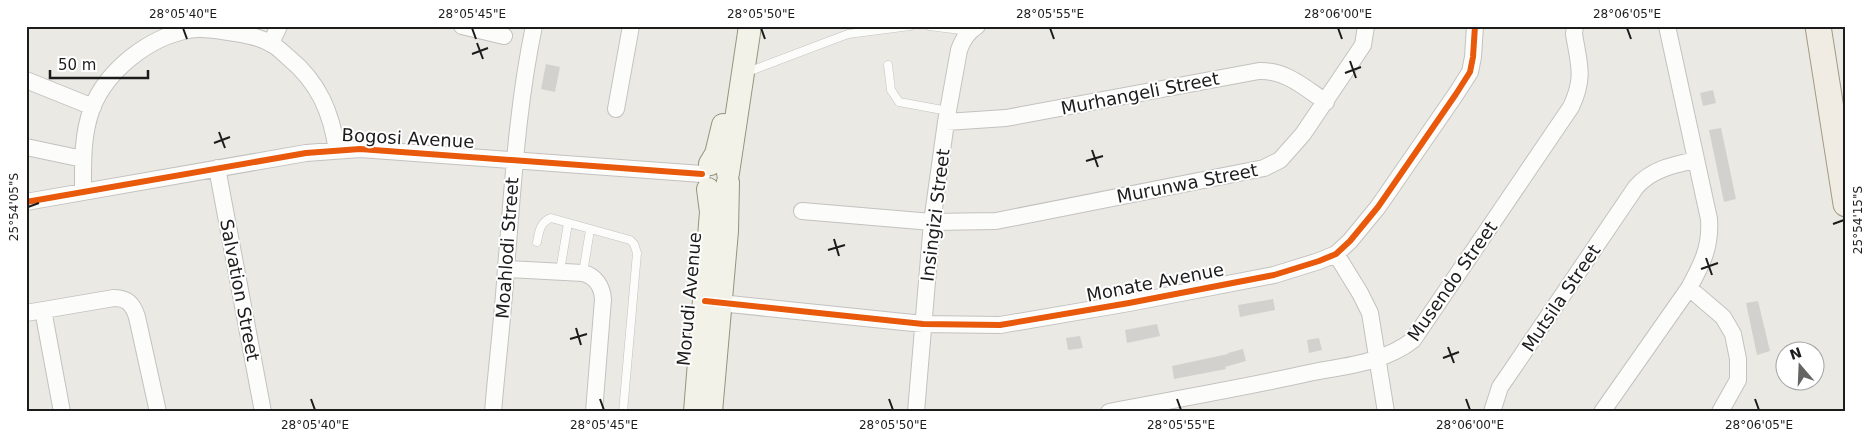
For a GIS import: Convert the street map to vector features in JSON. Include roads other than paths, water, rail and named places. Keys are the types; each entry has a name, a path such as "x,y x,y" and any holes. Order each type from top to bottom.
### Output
{"main road":[{"path":"1818,26 1846,204"}],"street":[{"path":"271,43 279,26"},
{"path":"462,26 504,36"},
{"name":"Moahlodi Street","path":"493,412 519,106 534,26"},
{"path":"616,109 631,26"},
{"path":"715,176 716,154 721,139 732,77 746,26"},
{"name":"Morudi Avenue","path":"711,412 713,302 711,212 715,176 743,73 750,26"},
{"name":"Murunwa Street","path":"802,211 932,222 996,220 1264,168 1280,160 1289,152 1326,102 1363,45 1366,26"},
{"name":"Monate Avenue","path":"713,302 923,324 1000,325 1129,303 1274,274 1319,261 1336,254 1350,241 1378,207 1470,72 1475,42 1475,26"},
{"name":"Musendo Street","path":"1109,412 1156,407 1377,359 1403,348 1420,331 1571,107 1579,91 1580,82 1574,34 1575,26"},
{"path":"1602,412 1689,288 1708,246 1710,233 1709,219 1667,26"},
{"path":"83,191 84,139 93,107 110,79 125,63 142,50 189,28 217,30 249,36 271,43 300,67 322,97 330,114 337,150"},
{"name":"Insingizi Street","path":"916,412 932,222 947,116 959,50 963,39 973,29"},
{"name":"Murhangeli Street","path":"947,116 1006,118 1259,71 1277,72 1287,76 1326,102"},
{"path":"26,80 93,107"},
{"path":"26,147 83,159"},
{"name":"Bogosi Avenue","path":"26,202 217,168 337,150 360,149 514,159 715,176"},
{"name":"Mutsila Street","path":"1492,412 1500,387 1507,376 1636,186 1644,178 1657,171 1696,160"},
{"name":"Salvation Street","path":"217,168 263,412"},
{"path":"1336,254 1370,313 1386,412"},
{"path":"506,269 583,273 590,275 600,285 602,290 601,332 594,412"},
{"path":"1689,288 1723,317 1733,334 1737,353 1738,380 1720,412"},
{"path":"26,313 114,298 126,300 132,304 137,317 158,412"},
{"name":"Morudi Avenue","path":"695,412 713,302"},
{"path":"43,310 62,412"}],"lane":[{"path":"743,73 848,34 910,26"},
{"path":"929,26 973,29"},
{"path":"888,65 891,90 899,102 947,116"},
{"path":"537,242 541,224 551,218 630,240 634,244 637,253 623,412"},
{"path":"560,271 568,223"},
{"path":"583,273 590,230"}]}
